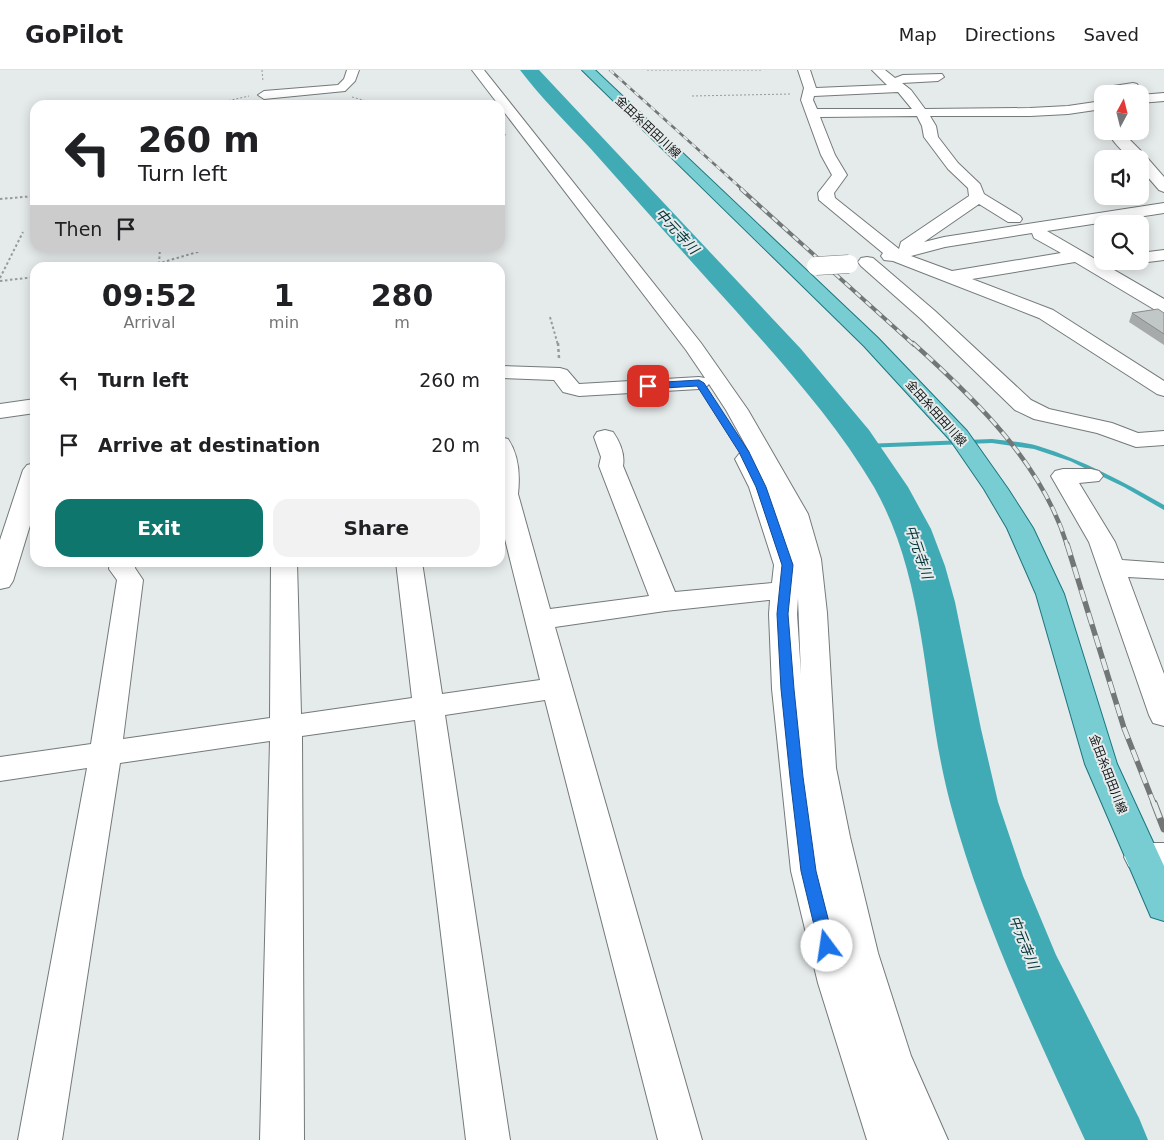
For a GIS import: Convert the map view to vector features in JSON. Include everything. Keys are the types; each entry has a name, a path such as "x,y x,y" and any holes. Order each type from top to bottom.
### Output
{"main road":[{"name":"金田糸田田川線","path":"588,70 805,267 871,342 959,436 996,489 1020,528 1050,594 1102,764 1153,857 1164,906"}],"street":[{"path":"264,94 340,88 349,81 353,70"},
{"path":"478,70 501,100"},
{"path":"804,70 810,88 807,100 828,155 840,175 826,193 827,200 896,254 894,255 1046,314 1164,390"},
{"path":"878,70 907,93 922,113 929,126 931,137 953,166 975,187 976,196 974,200 896,254"},
{"path":"809,93 896,85 903,79 938,77"},
{"path":"1149,98 1164,97"},
{"path":"505,105 685,335 737,410 796,514 808,559 813,613 820,768 833,837 860,953 891,1056 926,1140"},
{"path":"812,113 1068,110 1094,106"},
{"path":"1011,111 1022,115 1071,117 1094,121"},
{"path":"1121,140 1138,156 1164,187"},
{"path":"976,196 1014,219"},
{"path":"805,267 858,263 944,242 1164,208"},
{"path":"1079,221 1093,233"},
{"path":"1040,234 1164,307"},
{"path":"1149,256 1164,254"},
{"path":"951,277 1077,256"},
{"path":"858,263 928,315 1023,405 1042,414 1104,428 1136,440 1164,438"},
{"path":"1121,270 1164,296"},
{"path":"685,335 678,338 699,383 744,452 761,487 787,565 783,614 787,689 809,871 836,983 889,1140"},
{"path":"505,372 560,374 570,388 579,390 699,383"},
{"path":"0,411 30,407"},
{"path":"605,437 613,457 611,466 665,602"},
{"path":"505,463 508,475 506,494 529,585 680,1140"},
{"path":"1091,476 1063,476 1102,542 1164,715"},
{"path":"0,581 30,486"},
{"path":"40,1140 106,754 130,580 122,567"},
{"path":"282,1140 286,728 284,567"},
{"path":"410,567 488,1140"},
{"path":"1112,568 1164,570"},
{"path":"540,620 665,602 768,591 785,592"},
{"path":"0,769 557,688"}],"path":[{"path":"647,70 761,70"},
{"path":"692,96 809,93"},
{"path":"228,100 264,94"},
{"path":"0,199 30,196"},
{"path":"0,280 23,232"},
{"path":"166,262 198,252"},
{"path":"0,280 30,277"},
{"path":"550,317 558,339 560,374"}],"building":[{"path":"1158,309 1164,313 1164,334 1132,313"}],"waterway":[{"name":"中元寺川","path":"529,70 791,355 857,437 891,487 913,529 926,566 935,602 958,729 974,802 997,876 1032,964 1117,1140"},
{"path":"864,446 992,441 1035,447 1072,460 1126,486 1164,508"}],"railway":[{"path":"610,70 743,190"},
{"path":"741,189 914,345"},
{"path":"913,343 982,410 1024,460 1056,515 1067,545"},
{"path":"1067,544 1124,728 1154,804"},
{"path":"1154,803 1164,829"}],"route":[{"path":"648,386 699,383 744,452 761,487 787,565 783,614 787,689 796,777 809,871 827,946"}]}
